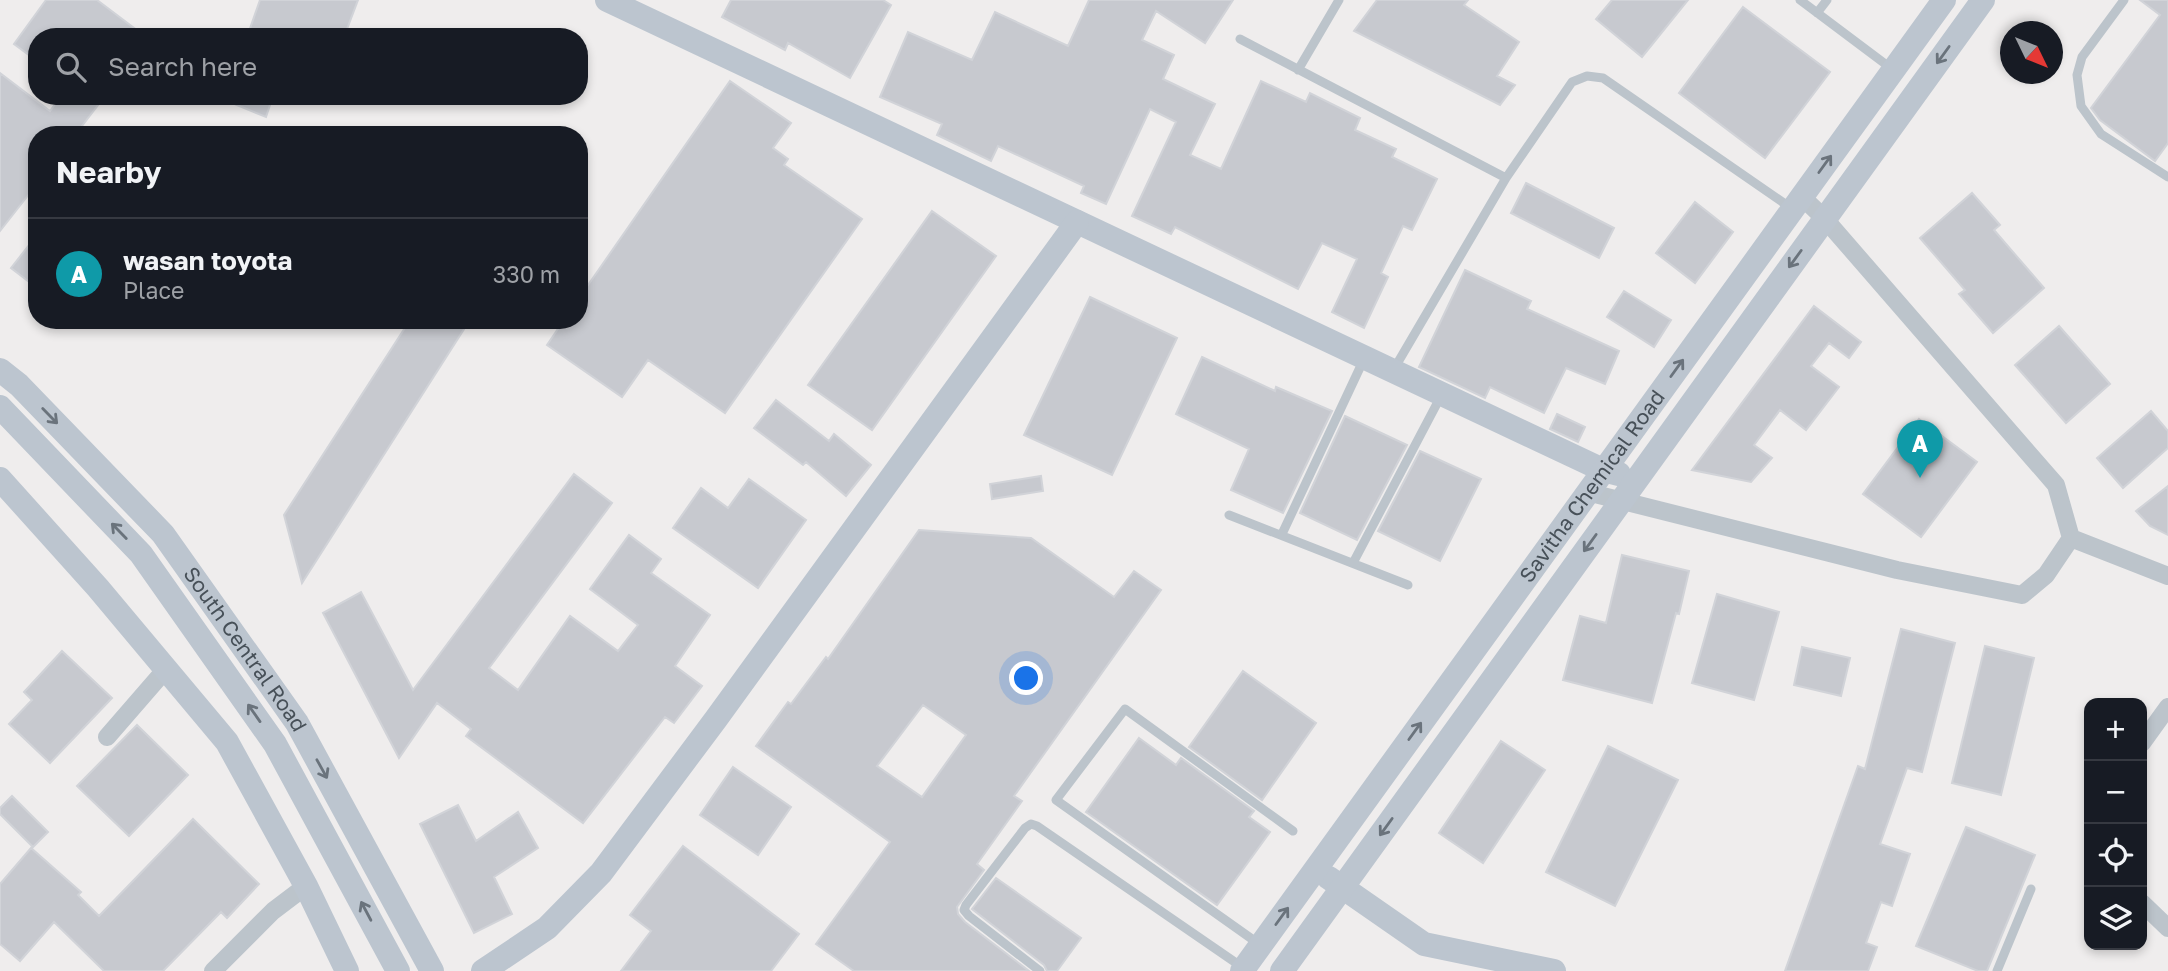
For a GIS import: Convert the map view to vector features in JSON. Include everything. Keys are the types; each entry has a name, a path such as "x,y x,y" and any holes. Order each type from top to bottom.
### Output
{"main road":[{"path":"607,0 1603,470 1637,478"},
{"name":"Savitha Chemical Road","path":"1243,970 1944,0"},
{"name":"Savitha Chemical Road","path":"1282,971 1983,0"},
{"path":"483,971 547,928 601,873 1077,222"},
{"name":"South Central Road","path":"0,370 19,385 163,534 297,723 432,971"},
{"name":"South Central Road","path":"0,407 141,554 165,588 275,744 398,971"},
{"path":"0,480 98,588 227,742 306,886 347,971"},
{"path":"1316,868 1424,944 1554,971"}],"street":[{"path":"1587,492 1897,570 2022,594 2046,575 2071,538 2056,485 1824,218 1797,202"},
{"path":"2071,538 2168,576"},
{"path":"107,737 166,669"},
{"path":"2147,736 2168,708"},
{"path":"213,971 273,911 306,886"},
{"path":"2147,908 2168,928"}],"lane":[{"path":"1297,70 1339,0"},
{"path":"1800,0 1893,71"},
{"path":"1816,13 1827,0"},
{"path":"2124,0 2082,57 2077,75 2081,106 2101,134 2166,172"},
{"path":"1240,39 1506,178"},
{"path":"1393,370 1506,178 1572,82 1587,76 1603,78 1797,202"},
{"path":"1282,534 1365,357"},
{"path":"1353,563 1442,394"},
{"path":"1229,515 1408,585"},
{"path":"1261,944 1056,800 1125,709 1293,831"},
{"path":"1040,971 964,910 1025,828 1031,824 1243,970"},
{"path":"1997,971 2031,890"}],"building":[{"path":"46,0 97,0 134,28 28,28 28,54 14,44"},
{"path":"260,0 358,0 347,28 250,28"},
{"path":"731,0 883,0 891,5 850,78 788,43 785,50 722,17"},
{"path":"1089,0 1233,0 1205,43 1156,11 1142,40 1174,55 1163,79 1215,104 1190,155 1221,169 1261,81 1306,102 1310,93 1360,118 1355,130 1396,149 1392,157 1437,179 1412,230 1403,226 1381,273 1388,277 1364,328 1332,312 1357,259 1322,243 1298,289 1175,227 1171,234 1132,216 1176,122 1150,109 1106,204 1081,193 1084,186 998,146 991,161 937,135 942,124 880,97 908,32 972,60 995,12 1068,46"},
{"path":"1377,0 1468,0 1464,5 1519,42 1497,76 1515,85 1500,105 1354,31"},
{"path":"1612,0 1688,0 1642,57 1596,19"},
{"path":"2140,0 2168,0 2168,143 2155,161 2100,120 2091,108 2160,15"},
{"path":"1743,7 1830,72 1765,158 1679,93"},
{"path":"0,73 28,94 28,105 42,105 50,111 54,105 98,105 82,126 28,126 28,195 0,231"},
{"path":"730,81 791,123 773,148 788,159 784,165 862,219 725,413 648,360 622,397 547,345 558,329 588,329 588,285"},
{"path":"237,105 270,105 266,117"},
{"path":"1526,183 1614,228 1599,258 1511,213"},
{"path":"1972,193 2000,225 1994,230 2044,288 1993,333 1959,294 1965,290 1920,238"},
{"path":"1695,202 1733,232 1695,283 1656,253"},
{"path":"932,211 996,256 872,430 808,385"},
{"path":"28,246 28,281 11,268"},
{"path":"1465,270 1531,301 1527,309 1619,351 1605,384 1566,368 1544,413 1490,387 1485,398 1419,367"},
{"path":"1624,291 1671,320 1654,347 1607,317"},
{"path":"1090,297 1177,338 1112,475 1024,435"},
{"path":"1814,306 1861,342 1849,358 1829,343 1811,366 1839,387 1806,430 1780,410 1754,445 1772,458 1751,482 1692,470"},
{"path":"2059,326 2110,384 2066,423 2015,365"},
{"path":"404,329 464,329 302,583 284,515"},
{"path":"1202,357 1275,391 1276,387 1332,411 1283,513 1231,490 1249,449 1176,414"},
{"path":"776,400 829,441 834,434 871,465 846,496 806,462 803,465 754,428"},
{"path":"2151,411 2168,431 2168,448 2123,488 2097,458"},
{"path":"1557,414 1585,427 1578,442 1550,429"},
{"path":"1345,416 1407,445 1357,540 1300,513"},
{"path":"1919,419 1977,462 1921,537 1863,494"},
{"path":"1420,451 1481,479 1440,561 1378,531"},
{"path":"574,474 612,503 489,668 518,690 570,616 618,651 638,625 590,589 629,535 661,559 651,573 710,615 675,666 702,686 674,723 665,717 583,823 466,736 471,729 437,703 399,758 323,613 361,592 413,690"},
{"path":"1041,476 1043,491 992,499 990,484"},
{"path":"749,479 806,520 758,588 673,528 701,488 728,508"},
{"path":"2168,486 2168,535 2150,526 2136,511"},
{"path":"919,530 1031,538 1114,597 1134,571 1161,590 1014,796 1022,801 977,864 984,870 957,907 958,914 965,922 1029,971 854,971 816,944 890,842 756,746 788,702 791,704 826,657 828,659","holes":["923,705 966,735 922,797 877,766"]},
{"path":"1622,555 1689,571 1652,703 1563,680 1580,616 1606,623"},
{"path":"1717,594 1779,612 1754,700 1692,683"},
{"path":"1901,629 1955,643 1922,772 1907,768 1880,844 1910,854 1892,906 1881,902 1866,943 1877,947 1868,971 1785,971 1858,766 1865,769"},
{"path":"1985,646 2034,658 2001,795 1952,783"},
{"path":"1802,647 1850,658 1841,696 1794,685"},
{"path":"62,651 112,698 50,763 9,724 32,700 24,692"},
{"path":"1243,671 1316,723 1262,800 1189,747"},
{"path":"137,725 188,775 129,836 77,786"},
{"path":"1139,738 1176,765 1181,758 1254,811 1249,817 1270,832 1217,905 1086,812"},
{"path":"1501,741 1545,770 1483,863 1439,833"},
{"path":"1608,746 1678,780 1615,906 1546,872"},
{"path":"733,767 791,807 758,855 700,815"},
{"path":"12,796 48,832 33,847 0,814 0,808"},
{"path":"458,805 476,841 518,812 538,848 494,877 512,914 474,933 420,824"},
{"path":"193,819 259,884 227,918 221,912 163,971 104,971 54,922 20,961 0,944 0,884 31,848 81,892 78,895 99,916"},
{"path":"1966,827 2035,855 1987,971 1978,971 1916,946"},
{"path":"683,846 799,934 771,971 621,971 651,931 630,915"},
{"path":"996,878 1081,938 1057,971 1047,971 1044,965 972,909"}],"place":[{"name":"wasan toyota","path":"1920,478"}]}
